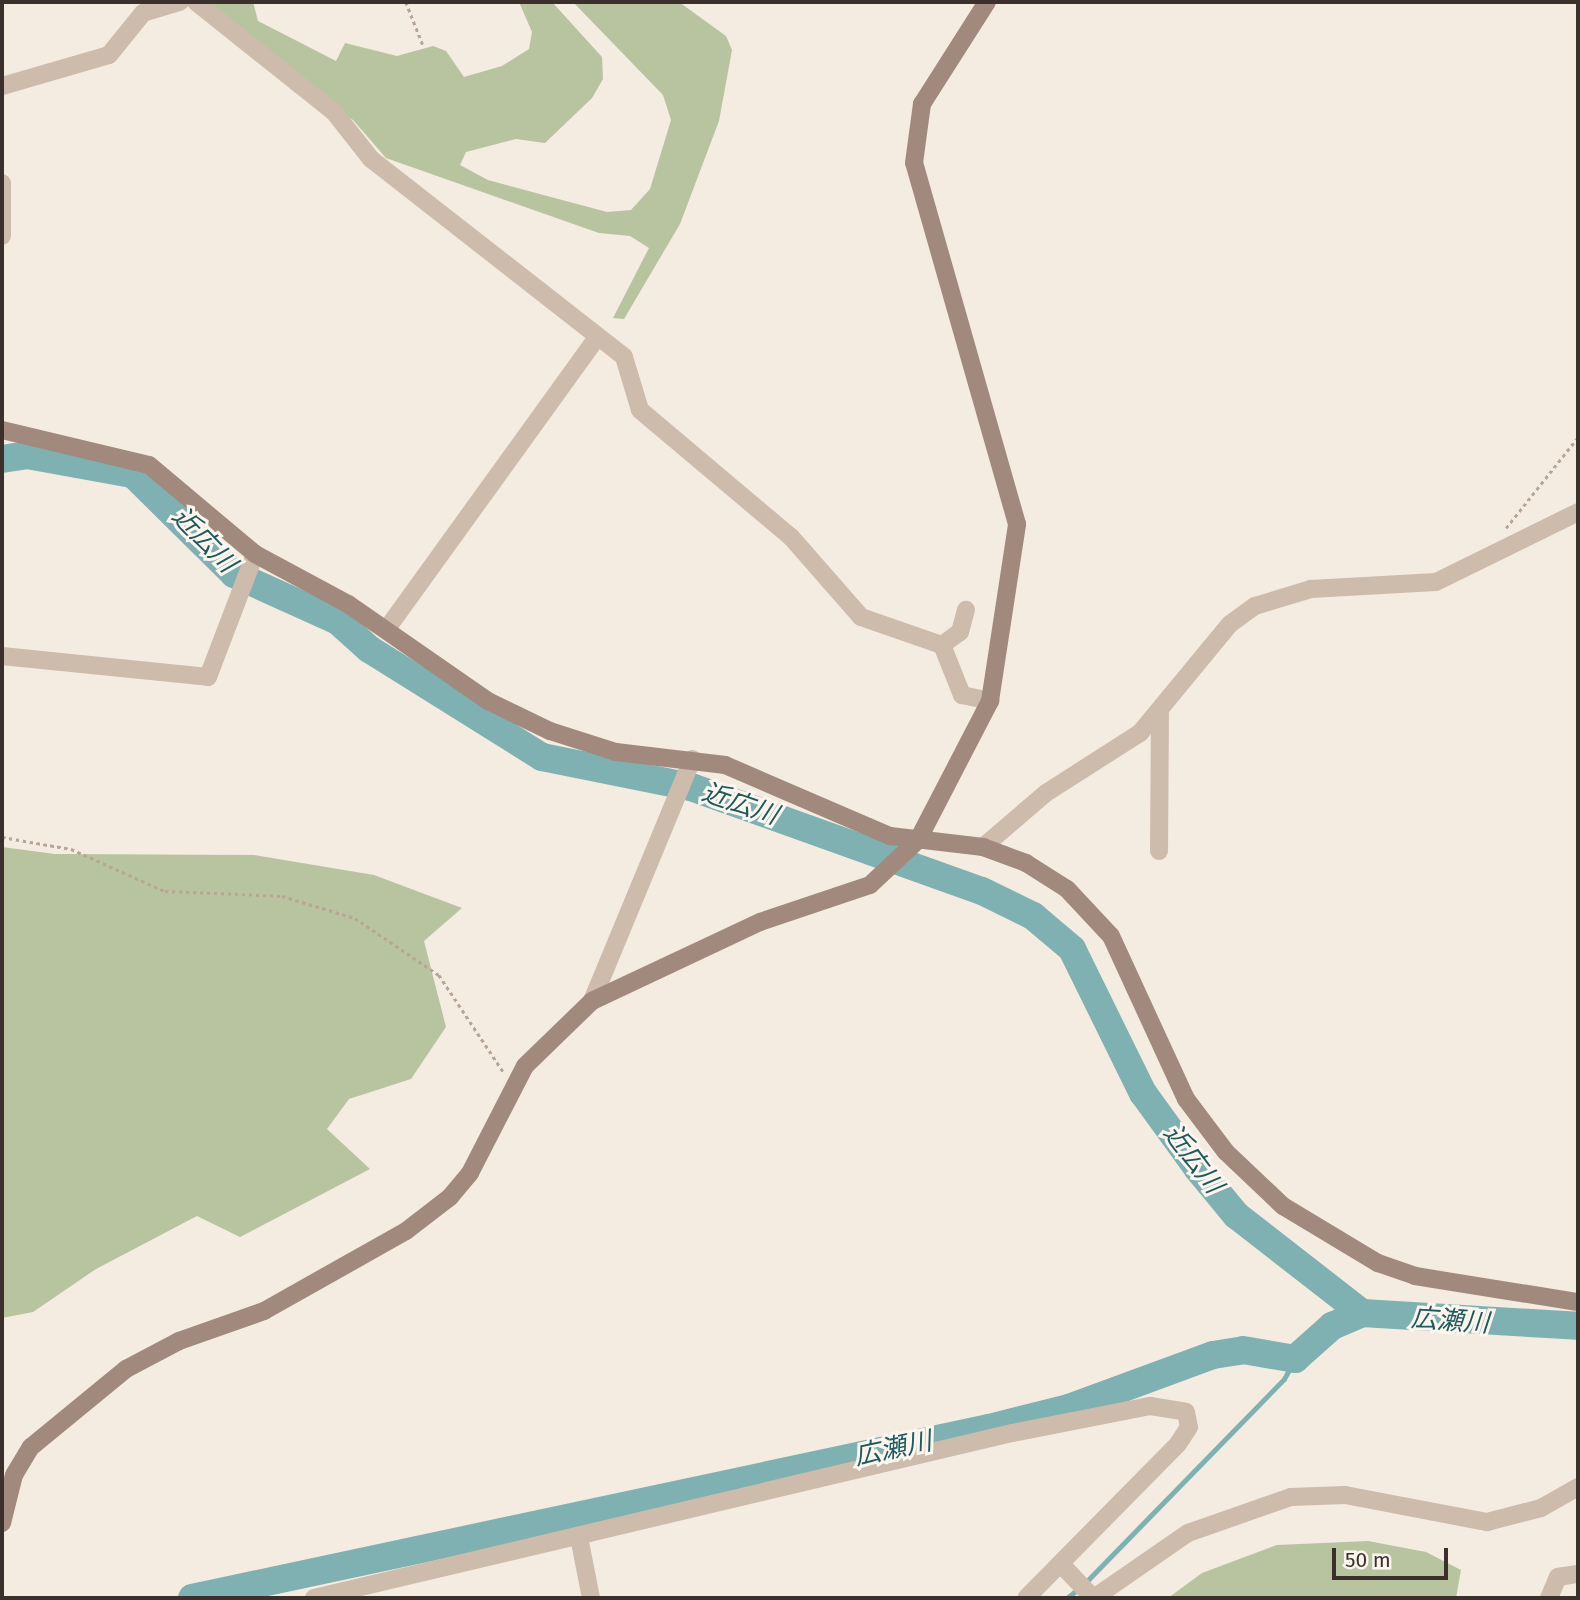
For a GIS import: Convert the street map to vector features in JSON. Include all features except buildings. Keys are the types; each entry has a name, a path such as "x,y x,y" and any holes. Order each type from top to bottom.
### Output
{"street":[{"path":"2,86 109,55 143,13 180,2"},
{"path":"195,2 334,112 371,159 630,363 640,410 791,537 848,606 889,631 942,645"},
{"path":"2,1522 14,1475 32,1447 126,1369 179,1341 264,1311 431,1213 470,1173 511,1084 592,1001 760,922 870,884 918,840 990,701 1015,510 918,185 914,146 935,75 986,2"},
{"path":"2,183 2,236"},
{"path":"386,630 597,337"},
{"path":"2,430 149,465 252,560 386,630 480,696 550,731 616,752 691,767 751,772 883,833 983,847 1045,874 1099,921 1125,960 1186,1099 1226,1152 1283,1206 1378,1263 1415,1276 1578,1303"},
{"path":"983,847 1046,793 1140,733 1230,624 1255,606 1311,589 1423,585 1495,555 1578,512"},
{"path":"2,656 208,677 252,560"},
{"path":"942,645 960,632 966,610"},
{"path":"942,645 962,695 990,701"},
{"path":"1159,851 1160,711"},
{"path":"592,1001 673,817 691,767"},
{"path":"314,1598 1127,1409 1166,1406 1186,1412 1185,1435 1026,1598"},
{"path":"1061,1564 1093,1598 1188,1533 1291,1497 1345,1495 1487,1522 1532,1511 1578,1487"},
{"path":"579,1537 591,1598"},
{"path":"1549,1598 1558,1577 1578,1574"}],"path":[{"path":"406,2 423,45"},
{"path":"1495,555 1523,503 1578,437"},
{"path":"2,837 71,849 165,891 282,896 355,918 439,975 511,1084"}],"green space":[{"path":"208,2 253,2 258,21 336,61 345,43 397,56 433,46 446,51 464,77 502,66 529,49 532,32 519,2 552,2 602,57 603,79 592,98 545,143 516,139 466,152 460,165 488,180 607,212 631,210 650,189 671,120 663,95 573,2 679,2 726,36 732,50 719,121 680,224 624,319 613,318 649,248 630,236 599,233 386,158 353,120 291,77"},
{"path":"2,847 55,854 254,855 374,875 462,908 424,941 446,1027 411,1079 349,1099 327,1129 370,1169 240,1237 197,1216 96,1269 33,1312 2,1318"},
{"path":"1368,1541 1426,1552 1461,1570 1456,1598 1168,1598 1202,1573 1277,1545"}],"waterway":[{"name":"近広川","path":"2,459 27,455 133,474 234,574 338,621 369,649 542,757 691,787 982,891 1033,916 1072,949 1143,1093 1198,1169 1236,1215 1362,1313"},
{"name":"広瀬川","path":"192,1598 989,1428 1069,1408 1213,1355 1243,1350 1295,1359 1332,1326 1362,1313 1578,1326"},
{"path":"1084,1584 1284,1379 1295,1359"},
{"path":"1067,1598 1077,1590"}]}
